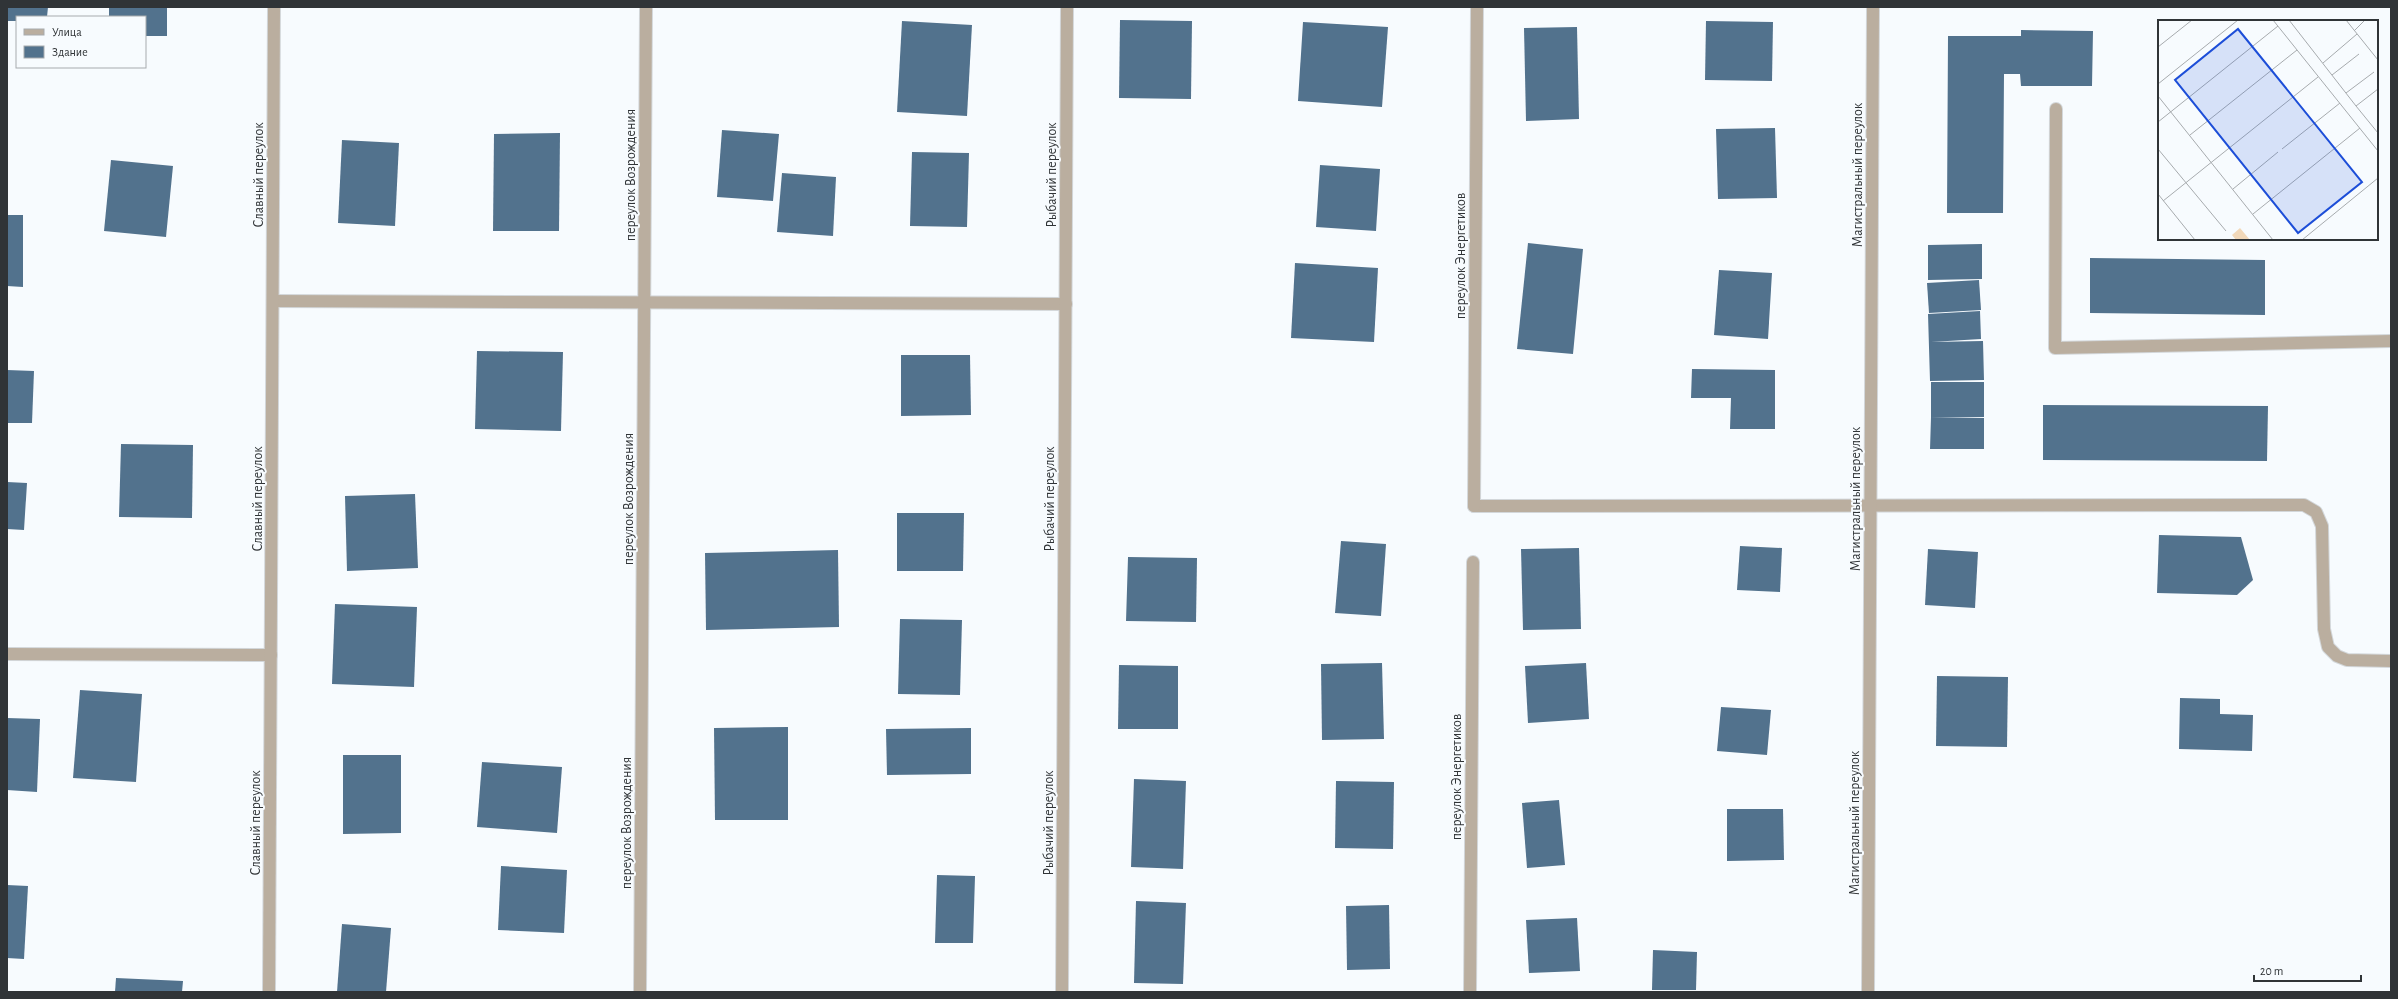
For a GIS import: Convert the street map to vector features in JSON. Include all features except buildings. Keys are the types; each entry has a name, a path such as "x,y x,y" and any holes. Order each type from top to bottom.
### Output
{"street":[{"name":"Славный переулок","path":"269,992 274,7"},
{"name":"переулок Возрождения","path":"640,992 646,7"},
{"name":"Рыбачий переулок","path":"1062,992 1067,7"},
{"name":"переулок Энергетиков","path":"1477,7 1474,506 1870,505"},
{"name":"Магистральный переулок","path":"1868,992 1873,7"},
{"path":"2056,109 2055,348 2391,341"},
{"path":"273,302 1066,304"},
{"path":"1870,505 2304,505 2316,512 2322,526 2324,629 2328,647 2337,656 2347,660 2391,661"},
{"name":"переулок Энергетиков","path":"1470,992 1473,562"},
{"path":"7,654 271,655"}]}
